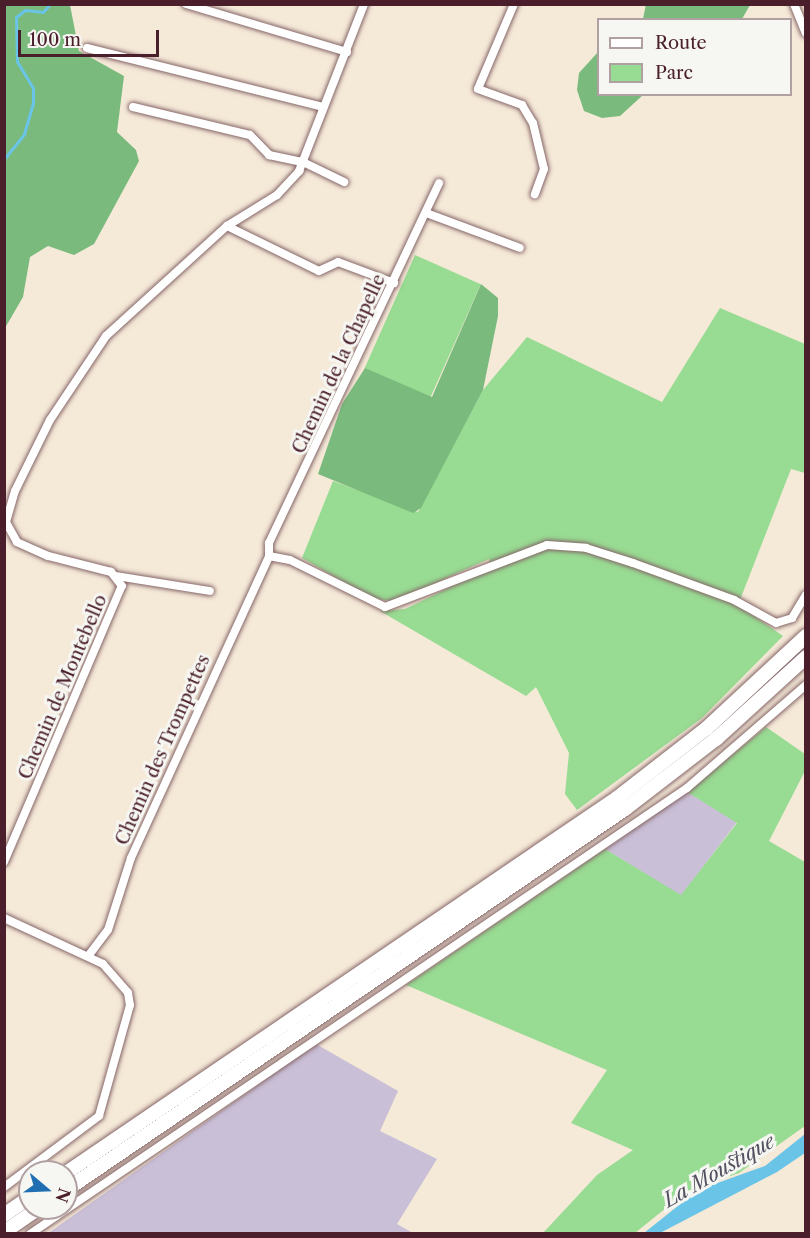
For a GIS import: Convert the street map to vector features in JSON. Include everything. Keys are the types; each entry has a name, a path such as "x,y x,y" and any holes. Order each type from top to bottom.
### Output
{"highway":[{"path":"78,1165 617,798 708,728 806,636"},
{"path":"78,1182 625,809 716,739 806,657"},
{"path":"4,1215 18,1205"},
{"path":"4,1232 22,1220"}],"street":[{"path":"186,4 347,52"},
{"name":"Chemin de Montebello","path":"4,862 120,595 116,576 27,549 9,533 9,508 50,420 100,342 227,226 278,195 303,162 364,4"},
{"path":"514,4 478,89 522,105 533,123 544,169 535,195"},
{"path":"794,4 806,33"},
{"path":"87,48 324,107"},
{"path":"133,107 250,135 269,155 303,162 344,182"},
{"name":"Chemin de la Chapelle","path":"269,556 269,543 394,283 439,183"},
{"path":"426,213 520,248"},
{"path":"227,226 319,271 338,262 394,283"},
{"path":"269,556 290,560 385,607 547,545 586,548 633,563 734,600 776,623 792,618 806,595"},
{"name":"Chemin des Trompettes","path":"89,955 108,930 131,858 269,556"},
{"path":"116,576 210,591"},
{"path":"30,1233 687,788 806,685"},
{"path":"4,918 89,955 120,980 130,1005 106,1099 89,1128 4,1187"}],"shaded area":[{"path":"687,792 737,822 681,896 605,849"},
{"path":"316,1044 398,1091 380,1131 437,1159 397,1224 413,1233 47,1234 67,1220 78,1220 78,1212"}],"green space":[{"path":"5,4 70,5 79,51 124,76 117,132 136,150 139,161 94,244 74,255 48,246 30,257 23,297 5,328"},
{"path":"646,4 750,4 743,18 643,18"},
{"path":"597,53 597,96 642,96 620,116 602,118 584,111 577,90 579,73"},
{"path":"415,255 481,284 430,398 365,368"},
{"path":"481,284 498,298 498,316 483,390 421,508 413,513 318,474 342,404 365,368 432,397"},
{"path":"720,308 805,344 805,473 791,469 738,605 783,636 702,718 577,810 565,794 569,753 536,687 526,696 380,611 405,609 490,568 489,559 395,601 373,599 302,558 333,481 418,512 483,390 527,337 662,402"},
{"path":"766,727 805,754 805,771 769,841 805,862 805,1126 739,1173 687,1191 635,1233 543,1233 597,1175 633,1150 571,1123 607,1070 406,985 605,849 681,895 737,823 687,792"}],"water":[{"path":"805,1134 805,1153 777,1172 660,1233 644,1233 698,1190 765,1166"}],"waterway":[{"path":"4,159 24,134 33,103 33,88 17,61 16,17 25,10 43,12 50,4"}],"water label":[{"name":"La Moustique","path":"719,1171"}]}
